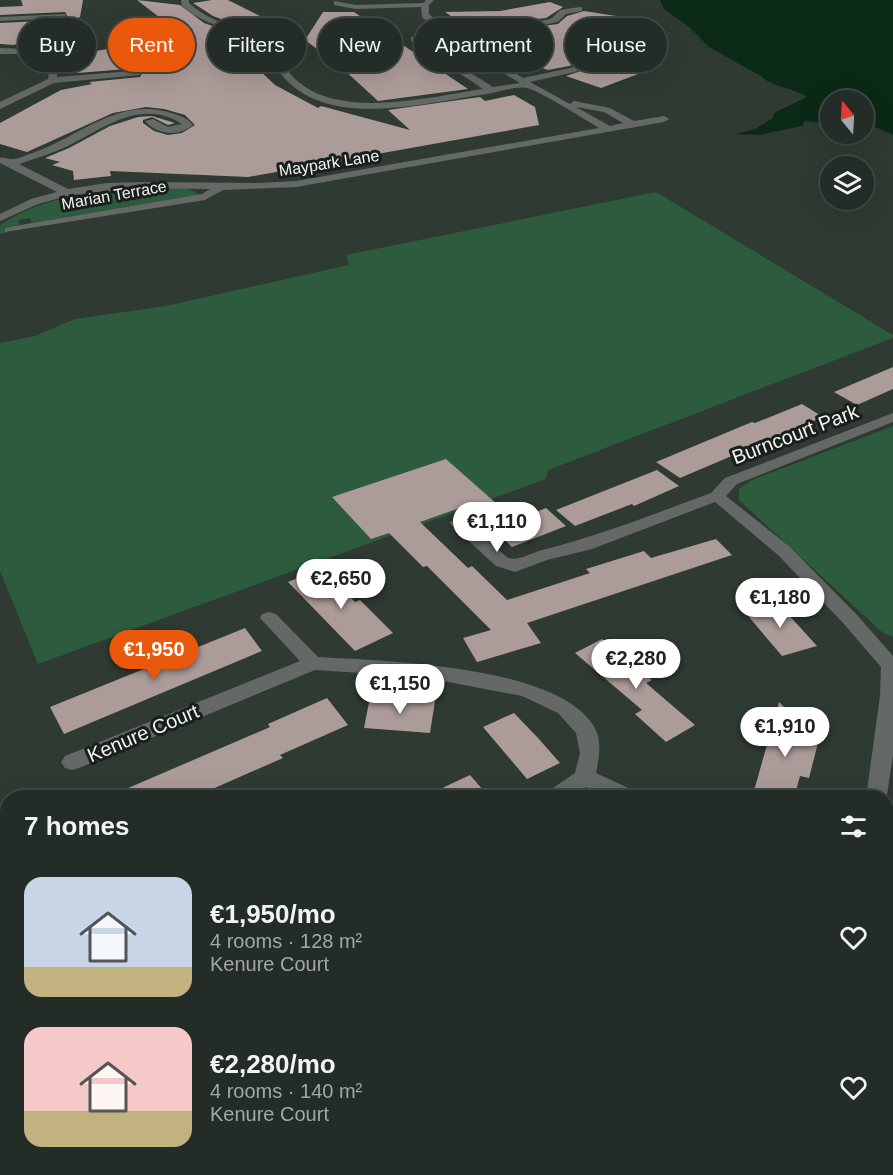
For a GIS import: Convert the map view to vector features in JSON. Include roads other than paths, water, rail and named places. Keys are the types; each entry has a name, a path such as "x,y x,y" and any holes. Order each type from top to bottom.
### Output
{"street":[{"path":"185,0 185,4 199,17 230,30 275,42 285,50 286,58 279,65 283,75 332,102 355,107 374,107 491,90 565,72"},
{"path":"337,3 356,7 428,3 425,15 428,18"},
{"path":"553,20 563,12 579,9"},
{"path":"0,19 62,16"},
{"path":"0,51 30,54 49,59 54,65 55,72 52,80"},
{"path":"0,106 52,80 136,72"},
{"path":"464,72 491,90"},
{"path":"507,72 607,128"},
{"path":"561,102 607,110 631,124"},
{"path":"5,161 63,144 114,116 124,113 155,112 175,117 188,125 180,129 160,129 150,122"},
{"name":"Maypark Lane","path":"0,218 30,203 66,192 129,185 271,186 319,181 664,119"},
{"path":"5,161 66,192"},
{"name":"Marian Terrace","path":"9,230 205,197 222,187"},
{"name":"Burncourt Park","path":"457,524 502,562 515,566 541,556 586,545 717,496 731,481 893,417"},
{"path":"717,496 784,551 892,665 891,697 878,790"},
{"path":"269,618 313,663"},
{"name":"Kenure Court","path":"72,762 313,663 422,670 527,690 565,708 586,731 590,753 585,777"},
{"path":"566,790 585,777 612,790"}]}
